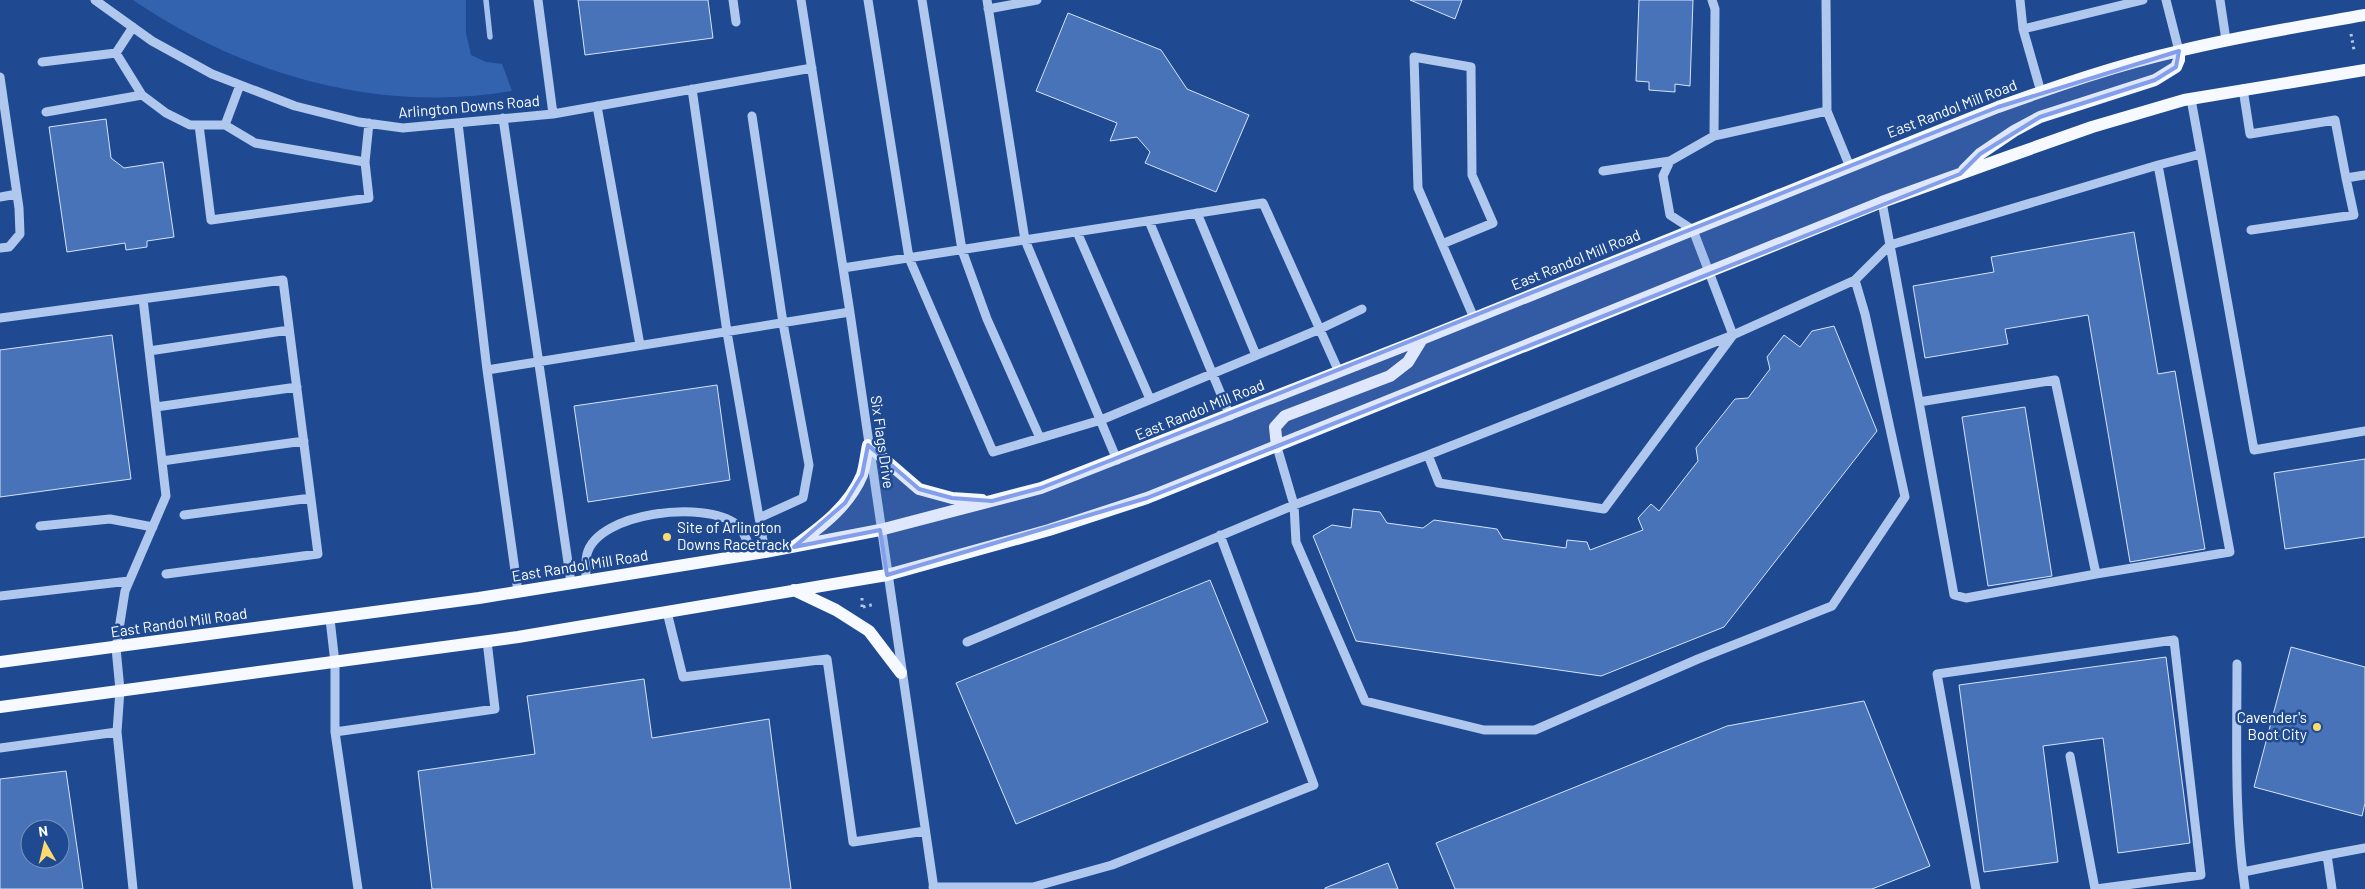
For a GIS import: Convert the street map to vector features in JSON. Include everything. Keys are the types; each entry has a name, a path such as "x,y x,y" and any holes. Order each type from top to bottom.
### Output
{"main road":[{"name":"East Randol Mill Road","path":"0,662 116,648 518,592 765,552 880,530 1042,488 1230,416 1998,107 2083,77 2178,51 2226,40 2365,15"},
{"path":"1960,174 1980,154 2014,131 2040,117 2155,80 2176,68 2179,60 2178,51"},
{"path":"0,707 487,641 887,575 1049,530 1147,498 1882,202 2092,127 2191,99 2365,70"},
{"path":"1277,447 1276,427 1285,416 1390,376 1408,362 1422,339"},
{"path":"794,547 818,529 846,503 862,475 868,445 919,489 952,498 992,501"},
{"path":"794,590 836,610 869,631 901,673"}],"street":[{"name":"Arlington Downs Road","path":"95,0 152,41 212,74 295,106 370,123 403,128 553,114 812,68"},
{"path":"538,0 553,114"},
{"path":"733,0 736,22"},
{"name":"Six Flags Drive","path":"801,0 850,312 880,530 934,888"},
{"path":"868,0 909,258 993,452 1101,420 1320,329 1362,309"},
{"path":"922,0 962,250 987,319 1040,438"},
{"path":"1037,0 988,5 1025,240 1117,460"},
{"path":"1712,0 1715,9 1714,136"},
{"path":"1826,0 1827,111 1850,167"},
{"path":"2020,0 2023,30 2041,92"},
{"path":"2023,30 2143,0"},
{"path":"2166,0 2178,51"},
{"path":"2220,0 2226,40"},
{"path":"42,62 116,53 133,27"},
{"path":"116,53 142,95 166,113 190,125 225,125 255,143 365,162"},
{"path":"1442,244 1493,223 1472,175 1471,67 1414,57 1418,188 1442,244 1474,318"},
{"path":"0,77 17,194 20,234 9,247 0,248"},
{"path":"225,125 240,85"},
{"path":"692,89 727,332 765,552"},
{"path":"2243,89 2250,134 2335,120 2354,215 2251,230"},
{"path":"46,112 142,95"},
{"path":"2191,99 2254,450 2365,431"},
{"path":"597,106 640,345"},
{"path":"1603,171 1670,161 1714,136 1827,111"},
{"path":"752,116 783,323 809,466 803,498 760,518"},
{"path":"503,118 571,583"},
{"path":"199,125 211,220 369,198 365,162 370,123"},
{"path":"458,123 487,370 518,592"},
{"path":"967,642 1294,505 1428,455 1733,335 1855,280 1890,245 2158,165 2201,154"},
{"path":"1670,161 1663,176 1670,215 1693,230 1733,335"},
{"path":"1882,202 1954,595 1966,598 2230,552 2158,165"},
{"path":"2346,178 2365,175"},
{"path":"0,197 17,194"},
{"path":"843,268 1263,203 1339,372"},
{"path":"1198,213 1256,355"},
{"path":"1149,221 1230,416"},
{"path":"1077,232 1150,399"},
{"path":"0,318 283,280 318,554 166,574"},
{"path":"1277,447 1294,505 1296,542 1365,701 1484,730 1535,730 1698,659 1832,606 1905,497 1865,314 1855,280"},
{"path":"134,889 117,732 120,690 116,648 125,591 166,496 142,299"},
{"path":"487,370 850,312"},
{"path":"149,351 290,330"},
{"path":"1428,455 1438,483 1604,509 1733,335"},
{"path":"1919,402 2055,380 2096,574"},
{"path":"156,407 297,387"},
{"path":"162,461 304,442"},
{"path":"184,515 311,498"},
{"path":"586,581 587,553 598,537 635,517 676,511 705,512 735,524 746,538 752,554"},
{"path":"40,526 110,519 153,527"},
{"path":"934,888 1033,887 1112,865 1314,785 1220,536"},
{"path":"0,596 129,580"},
{"path":"667,612 683,677 828,659 853,842 925,831"},
{"path":"330,619 335,663 335,732 358,889"},
{"path":"1976,889 1937,674 2174,640 2201,875 2096,889 2070,756"},
{"path":"335,732 495,709 487,641"},
{"path":"2237,664 2237,791 2245,889"},
{"path":"0,748 117,732"},
{"path":"2243,872 2365,848"},
{"path":"2327,855 2332,889"}],"path":[{"path":"2351,31 2354,50"},
{"path":"863,607 875,604"}],"highlighted area":[{"path":"2179,51 2176,67 2155,80 2040,117 1980,154 1960,174 1147,498 887,575 880,530 794,547 845,503 862,475 868,445 919,489 952,498 992,501 1041,488 1998,107"}],"shaded area":[{"path":"133,0 466,0 466,33 471,55 486,62 502,64 512,91 462,97 412,97 363,92 314,82 266,68 220,49 175,26"}],"building":[{"path":"578,0 708,0 713,38 585,55"},
{"path":"1410,0 1462,0 1455,19"},
{"path":"1639,0 1693,0 1690,86 1675,84 1675,92 1649,90 1649,82 1636,81"},
{"path":"1068,13 1161,50 1187,89 1249,115 1216,192 1145,163 1150,152 1137,137 1110,141 1117,123 1036,91"},
{"path":"106,119 111,158 124,168 163,162 174,237 147,241 147,247 126,250 125,243 67,252 49,127"},
{"path":"2134,232 2158,374 2175,371 2205,549 2130,562 2088,315 2005,329 2008,344 1925,358 1913,286 1994,272 1991,257"},
{"path":"1834,326 1877,431 1724,627 1601,676 1356,641 1313,536 1332,525 1351,528 1353,509 1380,512 1387,523 1423,528 1434,520 1497,529 1503,539 1566,548 1567,540 1587,542 1590,550 1643,530 1638,518 1651,504 1659,511 1698,461 1696,448 1735,399 1748,398 1770,369 1767,357 1784,335 1800,347 1812,331"},
{"path":"112,335 131,479 0,497 0,350"},
{"path":"717,385 730,480 588,502 574,406"},
{"path":"2025,407 2052,576 1988,586 1962,417"},
{"path":"2365,459 2365,537 2285,549 2274,473"},
{"path":"1210,580 1268,722 1016,824 956,683"},
{"name":"Cavender's Boot City","path":"2291,647 2365,667 2365,803 2362,816 2254,787"},
{"path":"2166,657 2190,843 2118,853 2103,738 2043,746 2058,862 1984,872 1959,685"},
{"path":"644,679 652,738 769,719 791,889 432,889 418,771 535,754 527,696"},
{"path":"1864,701 1930,866 1872,889 1455,889 1436,843 1727,726"},
{"path":"66,771 83,889 0,889 0,779"},
{"path":"1388,863 1398,889 1325,889 1325,888"}],"waterway":[{"path":"486,0 490,37"}],"place":[{"name":"Site of Arlington Downs Racetrack","path":"667,537"},
{"name":"Cavender's Boot City","path":"2317,727"}]}
